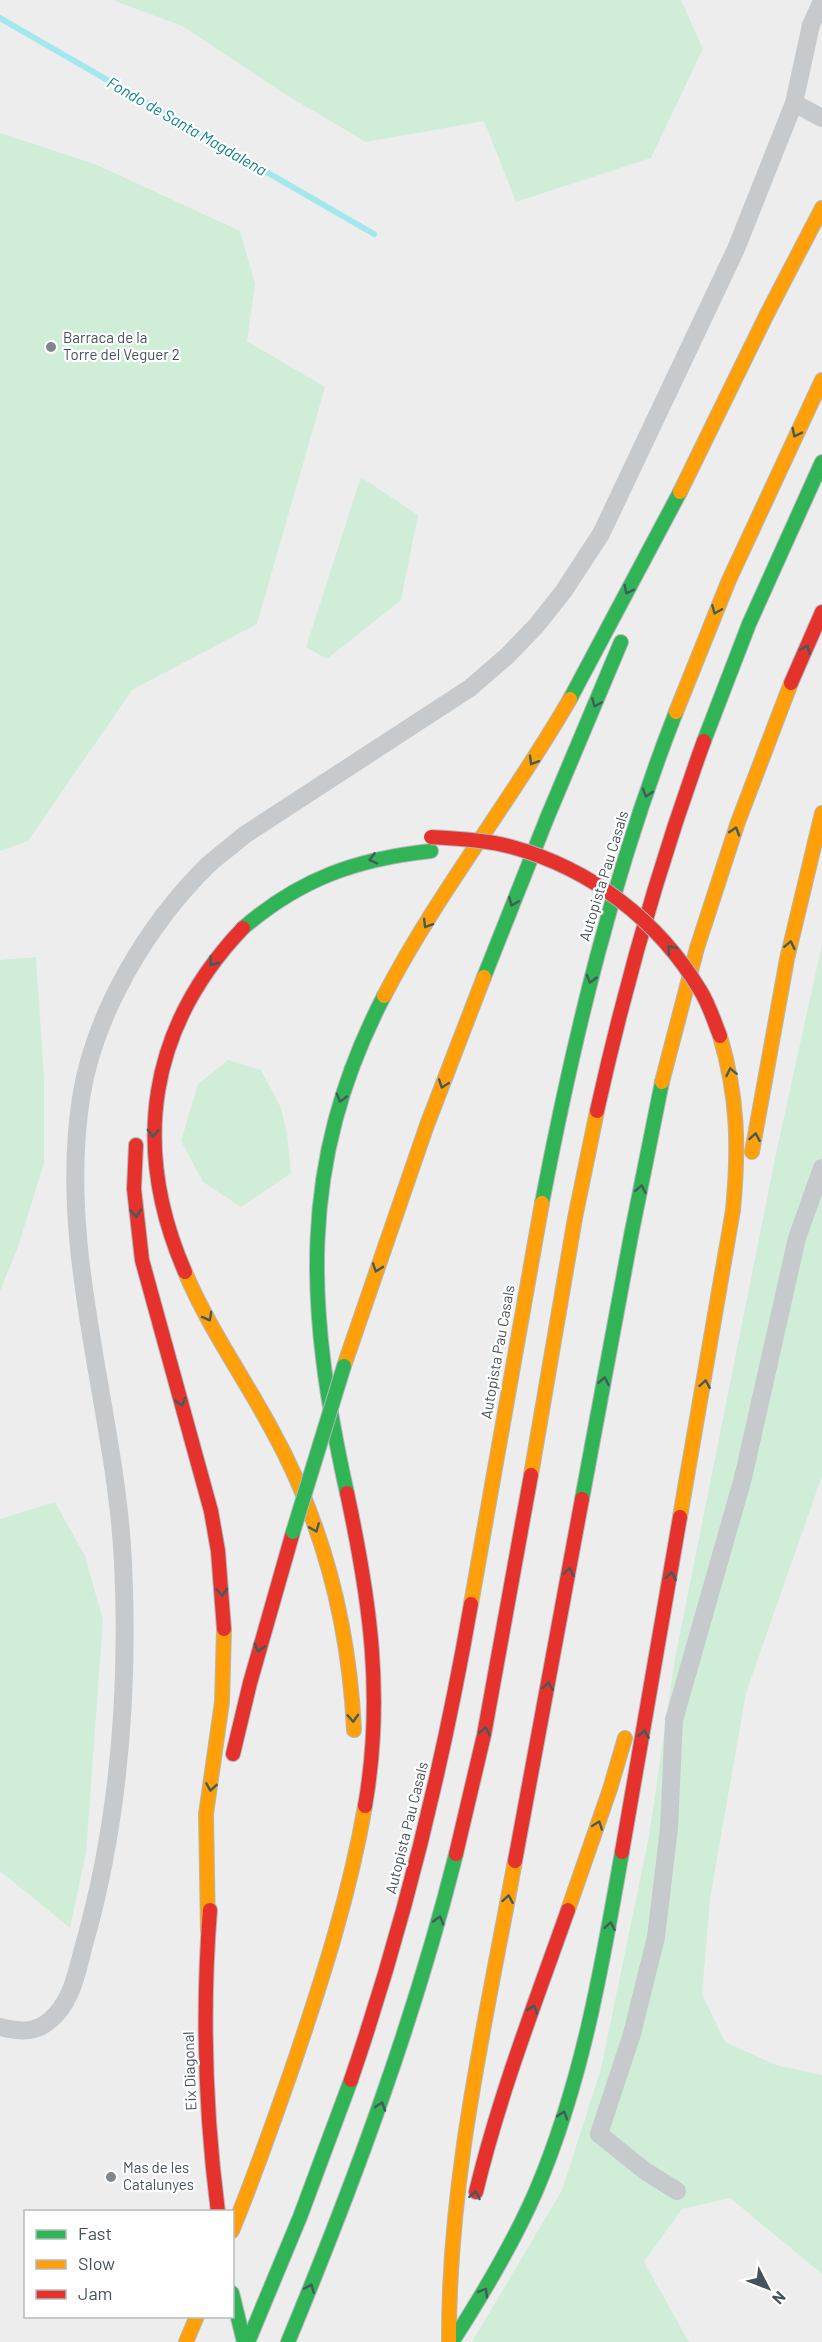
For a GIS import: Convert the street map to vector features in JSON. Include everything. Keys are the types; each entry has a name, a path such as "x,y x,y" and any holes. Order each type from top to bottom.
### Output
{"highway":[{"path":"234,2226 272,2126 343,1912 360,1841 372,1748 374,1677 365,1581 337,1446 321,1350 317,1306 317,1229 321,1185 342,1095 358,1051 378,1008 424,928 544,743 596,652 666,520 822,208"},
{"name":"Autopista Pau Casals","path":"246,2342 309,2195 343,2103 378,1997 422,1837 450,1718 469,1621 553,1136 605,924 663,746 698,652 777,471 822,380"},
{"path":"288,2342 347,2199 381,2106 416,1999 457,1851 487,1721 506,1623 556,1327 592,1133 635,955 700,750 775,563 822,462"},
{"path":"232,1763 250,1683 292,1532 344,1366 427,1125 539,838 660,551 666,520"},
{"path":"451,2342 448,2310 454,2210 471,2101 631,1236 660,1092 697,948 738,822 790,684 822,612"},
{"path":"709,1359 740,1220 787,959 822,813"},
{"path":"414,839 513,860 562,879 602,902 637,932 668,965 730,1067 736,1097 738,1144 733,1210 709,1359 600,1980 583,2053 536,2189 502,2260 451,2342"},
{"path":"354,1749 349,1656 324,1548 285,1456 206,1314 177,1255 160,1202 154,1173 152,1139 154,1104 159,1075 179,1016 194,988 233,937 256,915 294,890 344,867 431,844"},
{"path":"474,2202 499,2106 610,1789 630,1722 649,1632 720,1208 725,1144 724,1109 715,1039"},
{"path":"138,1127 134,1189 142,1260 211,1511 223,1595 222,1702 206,1814 208,1930"},
{"path":"272,2126 294,2033 332,1906 348,1820"},
{"path":"208,1930 220,1829"},
{"name":"Eix Diagonal","path":"208,1930 205,2077 218,2210"},
{"path":"451,2270 468,2234"},
{"path":"234,2300 246,2342"},
{"path":"186,2342 196,2318"}],"street":[{"path":"0,2026 19,2032 36,2029 50,2020 63,2005 73,1985 97,1899 112,1811 119,1739 124,1641 123,1559 113,1472 78,1245 76,1138 82,1095 91,1058 105,1018 124,978 149,936 209,865 243,836 470,687 529,633 563,592 601,534 731,260 794,103 811,25 822,1"},
{"path":"794,103 822,118"},
{"path":"676,2191 645,2171 599,2134 632,2034 656,1937 669,1828 674,1720 742,1478 797,1238 822,1168"}],"green space":[{"path":"112,0 681,0 703,49 651,158 516,202 484,121 366,142 288,96 182,26"},
{"path":"0,133 95,164 240,231 255,284 247,341 325,387 257,624 132,690 28,841 0,851"},
{"path":"361,477 418,515 401,600 327,659 306,647"},
{"path":"822,944 822,1476 746,1693 710,1899 702,1994 725,2042 776,2065 822,2075 822,2274 730,2198 682,2209 644,2262 689,2342 472,2342 562,2190 601,2069 649,1836 675,1658 775,1158"},
{"path":"36,957 44,1078 44,1163 18,1247 0,1291 0,960"},
{"path":"228,1060 261,1070 281,1108 287,1134 291,1173 241,1207 203,1182 181,1141 198,1084"},
{"path":"55,1502 85,1556 103,1620 86,1852 70,1928 0,1871 0,1519"}],"waterway":[{"name":"Fondo de Santa Magdalena","path":"0,18 374,234"}],"traffic: fast":[{"path":"704,741 749,624 822,462"},
{"path":"570,699 680,492"},
{"path":"484,977 547,818 621,642"},
{"path":"542,1203 554,1140 598,954 633,832 676,712"},
{"path":"243,928 286,896 330,874 378,860 431,851"},
{"path":"347,1493 333,1427 324,1363 318,1301 318,1240 323,1180 335,1120 356,1059 384,996"},
{"path":"582,1499 662,1082"},
{"path":"293,1532 344,1366"},
{"path":"452,2342 518,2230 552,2150 566,2109 589,2024 622,1852"},
{"path":"288,2342 381,2101 421,1978 456,1854"},
{"path":"248,2342 300,2217 351,2080"},
{"path":"234,2301 244,2342"}],"traffic: slow":[{"path":"680,492 822,208"},
{"path":"676,712 729,580 822,380"},
{"path":"662,1082 697,948 738,822 791,683"},
{"path":"384,996 451,883 570,699"},
{"path":"752,1152 787,959 822,813"},
{"path":"344,1366 427,1125 484,977"},
{"path":"680,1517 733,1210 735,1187 734,1102 720,1036"},
{"path":"531,1475 575,1218 597,1111"},
{"path":"471,1604 542,1203"},
{"path":"185,1272 215,1332 271,1428 305,1500 319,1537 330,1574 346,1651 354,1730"},
{"path":"208,1930 206,1814 222,1702 224,1629"},
{"path":"568,1910 610,1789 625,1738"},
{"path":"234,2226 280,2103 325,1966 344,1903 365,1806"},
{"path":"449,2342 450,2281 462,2161 481,2040 515,1861"},
{"path":"186,2342 196,2318"}],"traffic: jam":[{"path":"791,683 822,612"},
{"path":"597,1111 644,924 704,741"},
{"path":"431,837 482,841 512,847 569,869 620,900 664,941 683,965 703,995 720,1036"},
{"path":"185,1272 168,1225 158,1180 155,1135 158,1091 169,1048 186,1006 211,966 243,928"},
{"path":"136,1145 134,1189 142,1260 211,1511 218,1551 224,1629"},
{"path":"456,1854 484,1735 531,1475"},
{"path":"347,1493 362,1572 372,1649 373,1726 371,1766 365,1806"},
{"path":"515,1861 582,1499"},
{"path":"622,1852 680,1517"},
{"path":"233,1754 250,1683 293,1532"},
{"path":"351,2080 405,1904 435,1784 471,1604"},
{"path":"210,1910 206,1986 206,2061 210,2136 218,2210"},
{"path":"476,2192 507,2085 568,1910"}],"place":[{"name":"Barraca de la Torre del Veguer 2","path":"51,347"},
{"name":"Mas de les Catalunyes","path":"111,2177"}]}
